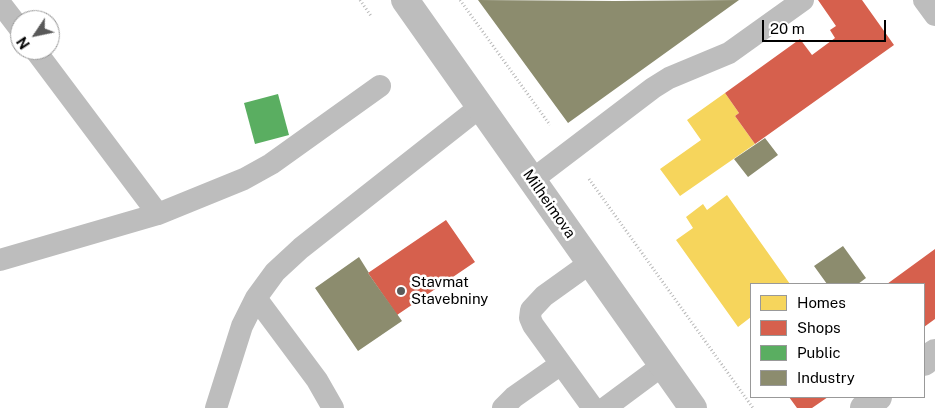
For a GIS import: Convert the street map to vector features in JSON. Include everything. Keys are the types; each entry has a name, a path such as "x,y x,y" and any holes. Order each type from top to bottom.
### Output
{"street":[{"name":"Milheimova","path":"405,0 693,408"},
{"path":"925,361 935,353"},
{"path":"864,408 877,398"}],"lane":[{"path":"532,180 653,88 675,75 729,53 803,0"},
{"path":"924,0 935,15"},
{"path":"0,3 10,16"},
{"path":"42,60 158,214"},
{"path":"0,260 158,214 244,179 271,164 380,86"},
{"path":"216,408 242,326 256,298 275,272 301,248 480,107"},
{"path":"590,263 544,296 531,310 530,318 533,325 593,408"},
{"path":"256,298 317,380 333,408"},
{"path":"503,408 514,396 561,364"},
{"path":"605,408 663,365"}],"path":[{"path":"460,0 752,408"}],"building: Homes":[{"path":"725,93 739,113 735,116 755,144 680,196 660,169 701,140 687,120"},
{"path":"727,195 789,283 750,283 750,318 738,327 676,240 693,228 686,217 703,204 707,210"}],"building: Shops":[{"path":"818,0 862,0 894,45 755,144 735,116 739,113 725,93 800,39 812,55 835,38 830,30 836,26"},
{"path":"446,220 475,262 397,315 368,273"},
{"path":"935,249 935,319 925,326 925,283 888,283"},
{"path":"790,398 827,398 812,408 797,408"}],"building: Public":[{"path":"278,94 289,135 255,144 244,103"}],"building: Industry":[{"path":"478,0 615,1 739,0 568,123"},
{"path":"765,138 778,155 748,177 734,159"},
{"path":"843,246 866,278 859,283 826,283 814,266"},
{"path":"359,257 402,321 358,351 315,288"}],"place":[{"name":"Stavmat Stavebniny","path":"401,291"}]}
